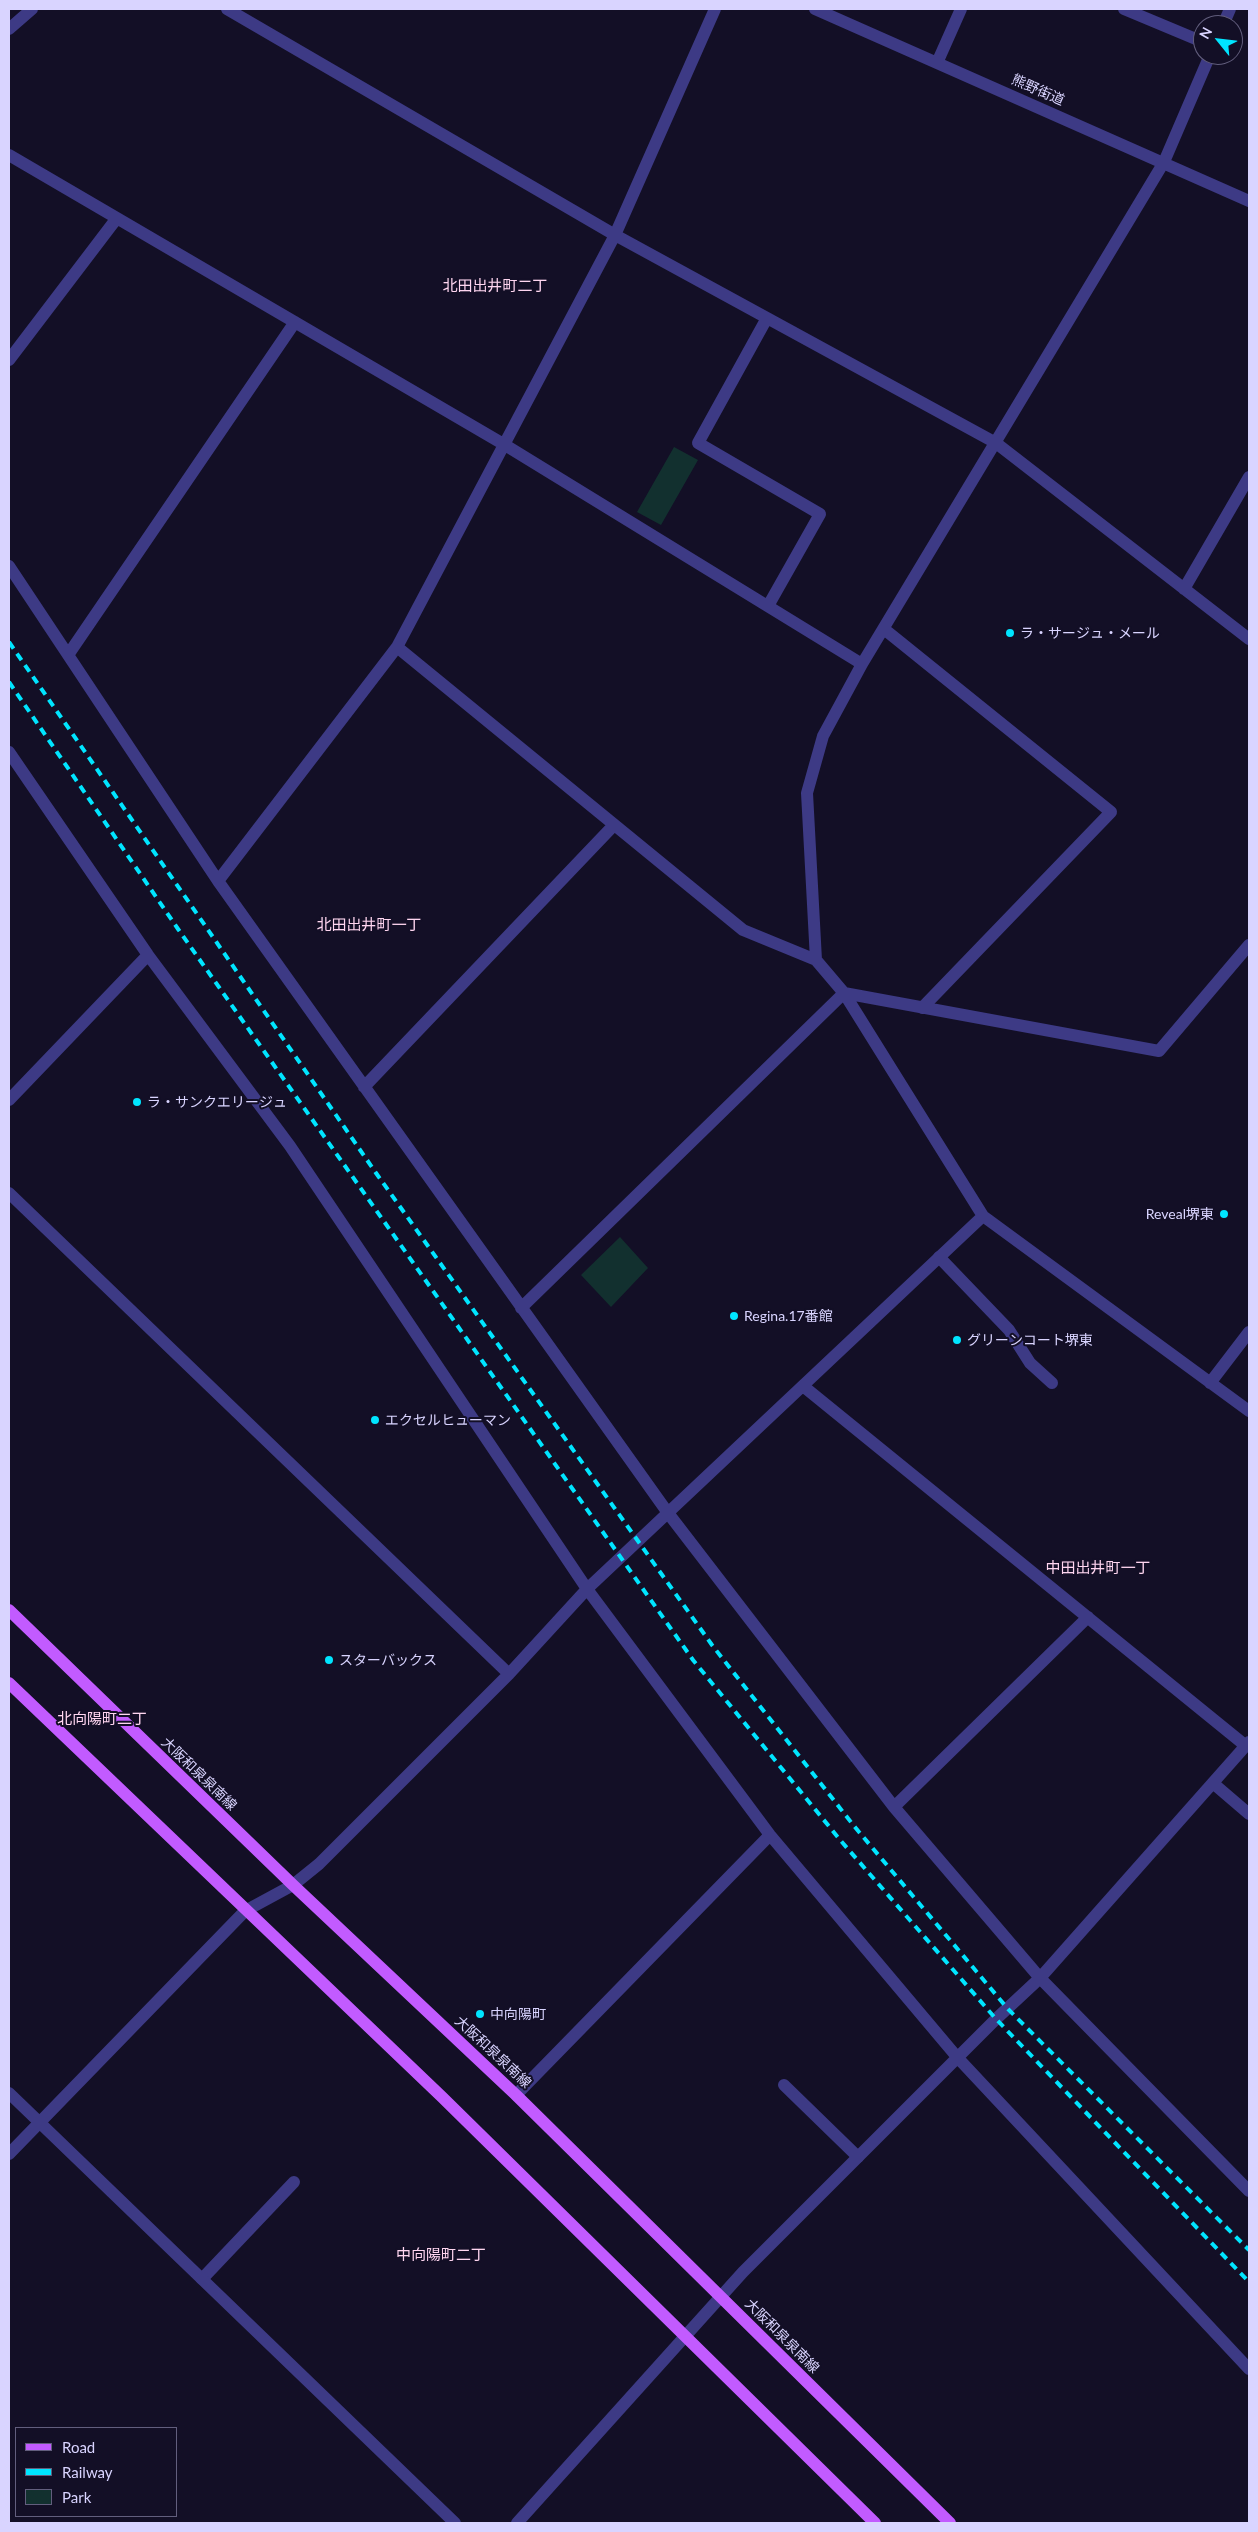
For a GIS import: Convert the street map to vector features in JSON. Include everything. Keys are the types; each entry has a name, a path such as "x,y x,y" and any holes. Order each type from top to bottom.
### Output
{"main road":[{"name":"大阪和泉泉南線","path":"9,1610 293,1885 516,2094 950,2523"},
{"path":"9,1683 245,1911 442,2097 683,2337 875,2523"}],"street":[{"path":"9,29 32,9"},
{"path":"227,9 616,235 996,443 1249,639"},
{"path":"218,881 397,647 616,235 715,9"},
{"name":"熊野街道","path":"815,9 1249,201"},
{"path":"938,63 962,9"},
{"path":"1124,9 1193,38"},
{"path":"816,960 807,793 823,736 862,664 1164,162 1206,65"},
{"path":"9,155 505,445 862,664"},
{"path":"9,360 117,218"},
{"path":"767,318 698,443 820,514 768,606"},
{"path":"68,656 294,322"},
{"path":"1184,589 1249,477"},
{"path":"9,566 218,881 668,1513 894,1807 1040,1978 1249,2191"},
{"path":"884,629 1111,812 922,1008"},
{"path":"397,647 743,930 816,960 844,993 983,1216 1249,1411"},
{"path":"9,752 148,955 290,1146 587,1589 770,1835 957,2057 1249,2369"},
{"path":"364,1087 614,824"},
{"path":"844,993 1159,1051 1249,945"},
{"path":"9,1100 148,955"},
{"path":"521,1308 844,993"},
{"path":"9,1194 509,1674"},
{"path":"9,2154 245,1911 293,1885 319,1864 509,1674 587,1589 983,1216"},
{"path":"939,1257 1009,1330 1030,1363 1052,1383"},
{"path":"1210,1383 1249,1332"},
{"path":"517,2523 720,2296 957,2057 1040,1978 1248,1744 802,1386"},
{"path":"894,1807 1088,1617"},
{"path":"1214,1784 1249,1814"},
{"path":"516,2094 770,1835"},
{"path":"784,2085 858,2157"},
{"path":"9,2093 455,2523"},
{"path":"202,2278 294,2182"}],"green space":[{"path":"674,447 698,460 661,525 637,512"},
{"path":"620,1237 648,1268 611,1307 581,1275"}],"railway":[{"path":"9,642 376,1173 712,1645 854,1826 1008,2009 1249,2250"},
{"path":"9,682 178,929 693,1660 841,1841 996,2019 1249,2282"}],"place":[{"name":"ラ・サージュ・メール","path":"1010,633"},
{"name":"ラ・サンクエリージュ","path":"137,1102"},
{"name":"Reveal堺東","path":"1224,1214"},
{"name":"Regina.17番館","path":"734,1316"},
{"name":"グリーンコート堺東","path":"957,1340"},
{"name":"エクセルヒューマン","path":"375,1420"},
{"name":"スターバックス","path":"329,1660"},
{"name":"中向陽町","path":"480,2014"}],"district":[{"name":"北田出井町二丁","path":"495,286"},
{"name":"北田出井町一丁","path":"369,925"},
{"name":"中田出井町一丁","path":"1098,1568"},
{"name":"北向陽町二丁","path":"102,1719"},
{"name":"中向陽町二丁","path":"441,2255"}]}
